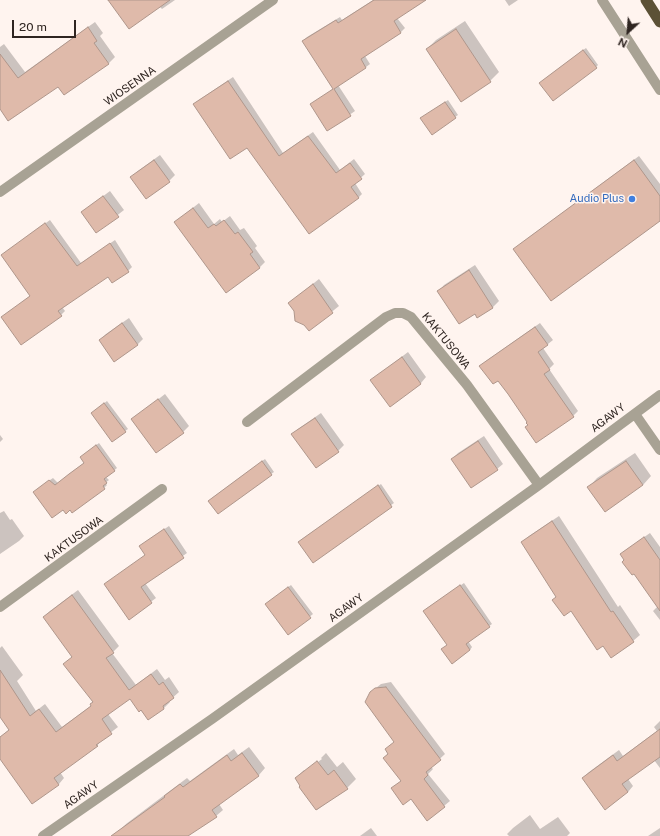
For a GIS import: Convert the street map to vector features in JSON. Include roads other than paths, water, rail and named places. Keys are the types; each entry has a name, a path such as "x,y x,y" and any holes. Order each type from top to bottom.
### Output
{"highway":[{"path":"646,0 660,22"}],"street":[{"name":"WIOSENNA","path":"0,192 273,0"},
{"path":"602,0 660,90"},
{"name":"KAKTUSOWA","path":"247,422 386,317 395,313 403,312 411,317 467,385 539,485"},
{"name":"AGAWY","path":"43,836 212,719 539,485 660,395"},
{"path":"635,414 660,450"},
{"name":"KAKTUSOWA","path":"0,607 162,489"}],"place":[{"name":"Audio Plus","path":"632,199"}]}
